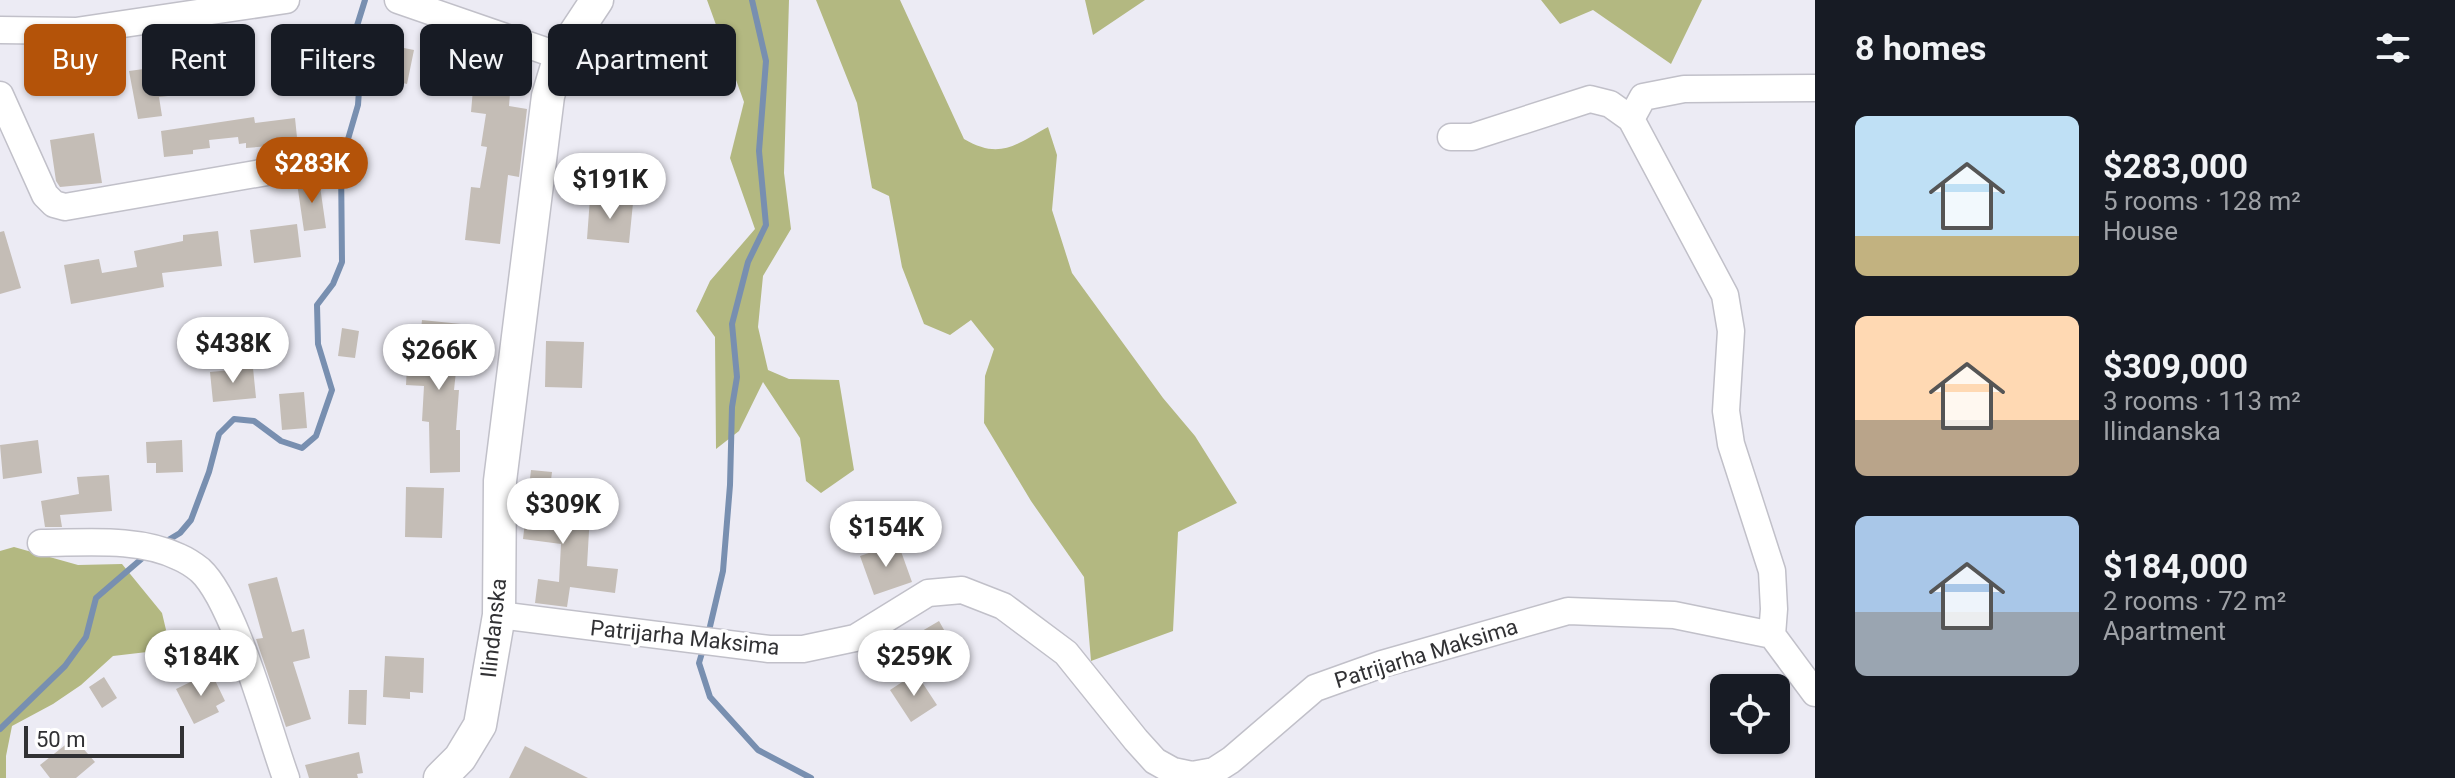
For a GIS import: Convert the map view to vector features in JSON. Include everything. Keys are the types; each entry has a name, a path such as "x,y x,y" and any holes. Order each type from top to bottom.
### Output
{"street":[{"path":"0,30 76,31 286,0"},
{"path":"398,0 423,5 548,52"},
{"name":"Ilindanska","path":"581,24 597,0"},
{"path":"1631,119 1643,97 1684,89 1815,88"},
{"path":"0,95 45,195 58,206 307,165"},
{"name":"Ilindanska","path":"440,778 460,758 480,725 499,615 500,481 548,96"},
{"path":"1451,137 1472,137 1590,99 1610,104 1631,119 1725,295 1731,331 1726,411 1731,444 1772,571 1772,635 1815,693"},
{"path":"41,543 159,550 201,571 218,595 236,632 286,778"},
{"name":"Patrijarha Maksima","path":"499,615 769,649 803,649 855,638 928,593 962,590 1003,606 1066,653 1155,761 1173,771 1192,775 1214,771 1231,760 1315,688 1382,664 1568,611 1674,615 1772,635"}],"green space":[{"path":"707,0 789,0 784,173 791,229 763,276 758,327 768,370 789,379 839,380 854,470 821,493 806,481 800,438 763,382 739,431 716,449 715,337 696,311 710,281 755,229 730,158 744,102 736,80 736,24 716,24"},
{"path":"816,0 900,0 964,139 988,149 1007,148 1048,127 1057,155 1052,210 1072,273 1163,398 1195,436 1237,503 1178,532 1173,631 1091,661 1084,577 1031,501 984,423 985,376 994,349 971,320 950,335 924,324 902,267 889,196 872,188 857,103"},
{"path":"1085,0 1145,0 1093,35"},
{"path":"1541,0 1702,0 1671,64 1593,10 1560,24"},
{"path":"14,547 78,565 122,564 162,613 167,634 147,652 113,656 81,685 12,726 6,756 6,778 0,778 0,551"}],"building":[{"path":"404,48 414,50 407,84 404,83"},
{"path":"142,69 142,96 168,96 159,97 162,116 138,119 129,71"},
{"path":"472,96 510,96 509,106 527,109 519,177 508,175 500,244 465,240 471,187 480,188 487,147 481,146 486,114 471,112"},
{"path":"254,117 255,123 295,118 298,147 270,150 270,146 246,148 246,143 239,144 238,137 209,140 210,148 193,150 193,154 164,157 161,131"},
{"path":"94,133 102,183 60,187 56,181 50,140"},
{"path":"319,179 326,228 304,231 297,183"},
{"path":"590,198 633,203 629,243 587,239"},
{"path":"297,224 301,257 254,263 250,230"},
{"path":"4,231 21,288 0,294 0,232"},
{"path":"218,231 222,266 162,273 164,287 71,304 64,265 99,259 102,273 137,267 134,251 183,241 183,235"},
{"path":"422,320 461,324 454,390 459,390 456,430 460,430 460,472 430,473 429,422 422,421 424,386 406,385 407,365 417,366"},
{"path":"342,328 359,331 355,358 338,356"},
{"path":"546,341 584,342 582,388 545,387"},
{"path":"253,368 256,398 213,402 210,372"},
{"path":"304,392 307,428 282,430 279,394"},
{"path":"38,440 42,473 3,479 0,445"},
{"path":"182,440 183,472 156,473 156,463 147,463 146,442"},
{"path":"531,470 552,472 548,504 554,505 554,512 590,514 587,566 618,569 615,593 570,587 567,607 535,603 538,579 559,582 561,544 523,539"},
{"path":"109,475 112,511 60,515 62,527 45,527 41,501 79,494 77,477"},
{"path":"406,487 444,488 442,538 405,537"},
{"path":"898,543 912,582 874,595 860,556"},
{"path":"277,577 292,632 304,629 310,658 293,662 311,719 286,727 256,639 263,638 248,584"},
{"path":"939,621 952,644 919,664 905,641"},
{"path":"385,656 424,658 423,693 410,692 410,699 383,697"},
{"path":"211,672 225,701 216,706 219,712 194,724 176,689"},
{"path":"916,673 937,705 911,722 890,690"},
{"path":"104,677 117,698 102,708 89,687"},
{"path":"349,690 367,690 366,725 348,724"},
{"path":"74,738 95,762 76,778 50,778 40,765"},
{"path":"525,746 588,778 509,778"},
{"path":"359,752 363,773 357,774 358,778 309,778 305,765"}],"waterway":[{"path":"165,542 180,533 191,520 219,434 234,419 254,421 281,441 302,448 316,436 332,390 318,344 317,305 333,284 342,262 341,163 358,105 361,61 356,29 365,0"},
{"path":"708,635 723,571 730,485 732,407 737,377 732,324 748,262 766,225 759,151 766,61 752,0"},
{"path":"0,729 65,666 86,637 96,598 146,555"},
{"path":"704,646 699,663 710,697 758,750 811,778"}]}
